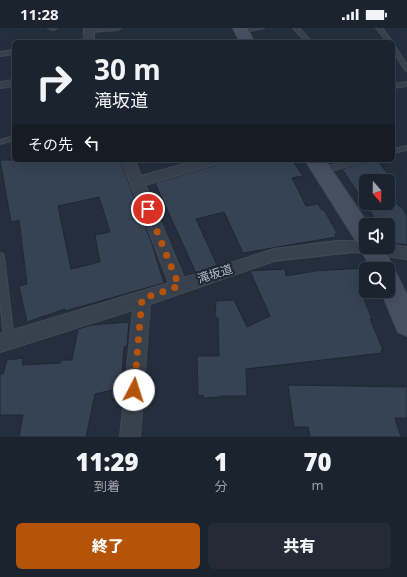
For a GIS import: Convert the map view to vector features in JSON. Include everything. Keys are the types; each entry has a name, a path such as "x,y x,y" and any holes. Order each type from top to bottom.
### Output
{"street":[{"path":"89,29 89,40"},
{"path":"0,85 12,83"},
{"path":"129,162 179,286"},
{"path":"137,182 207,162"},
{"path":"318,165 359,227"},
{"name":"滝坂道","path":"4,342 142,299 274,254 359,246"},
{"name":"滝坂道","path":"395,251 407,253"},
{"path":"395,296 407,324"},
{"path":"130,437 142,299"}],"lane":[{"path":"89,29 118,28"},
{"path":"243,34 261,28"},
{"path":"296,28 308,40"},
{"path":"380,28 389,40"},
{"path":"395,50 406,66"},
{"path":"0,54 12,52"},
{"path":"395,86 407,84"},
{"path":"0,142 12,139"},
{"path":"395,151 407,148"},
{"path":"318,165 343,162"},
{"path":"0,256 4,342"}],"building":[{"path":"0,160 12,160 12,162 121,162 152,244 164,283 65,311 65,309 27,322 19,286 27,284 19,220 11,222","holes":["99,197 110,232 95,235 100,262 71,269 58,206"]},
{"path":"220,162 293,162 303,176 292,178 306,206 318,204 322,210 324,210 337,233 335,234 336,237 243,253 224,212 196,219 217,265 196,273 155,183 219,164"},
{"path":"363,162 379,162 388,174 359,174 359,194 342,169"},
{"path":"395,201 399,206 401,206 407,216 407,245 395,244 395,218 375,218 369,210 395,210"},
{"path":"359,268 359,298 364,298 372,319 370,319 383,350 381,350 382,353 246,369 247,396 220,396 204,398 203,395 198,396 197,356 219,356 218,318 215,317 216,301 234,300 247,327 270,316 250,271 285,269 286,276 315,271"},
{"path":"129,322 127,346 124,347 121,388 95,394 86,437 19,437 23,415 0,415 0,374 3,374 7,360 23,358 22,365 60,363 61,360 72,360 78,329 92,325"},
{"path":"288,385 407,387 407,418 395,418 401,437 310,437 308,427 294,427"}],"route":[{"path":"134,390 142,299 179,286 148,209"}]}
